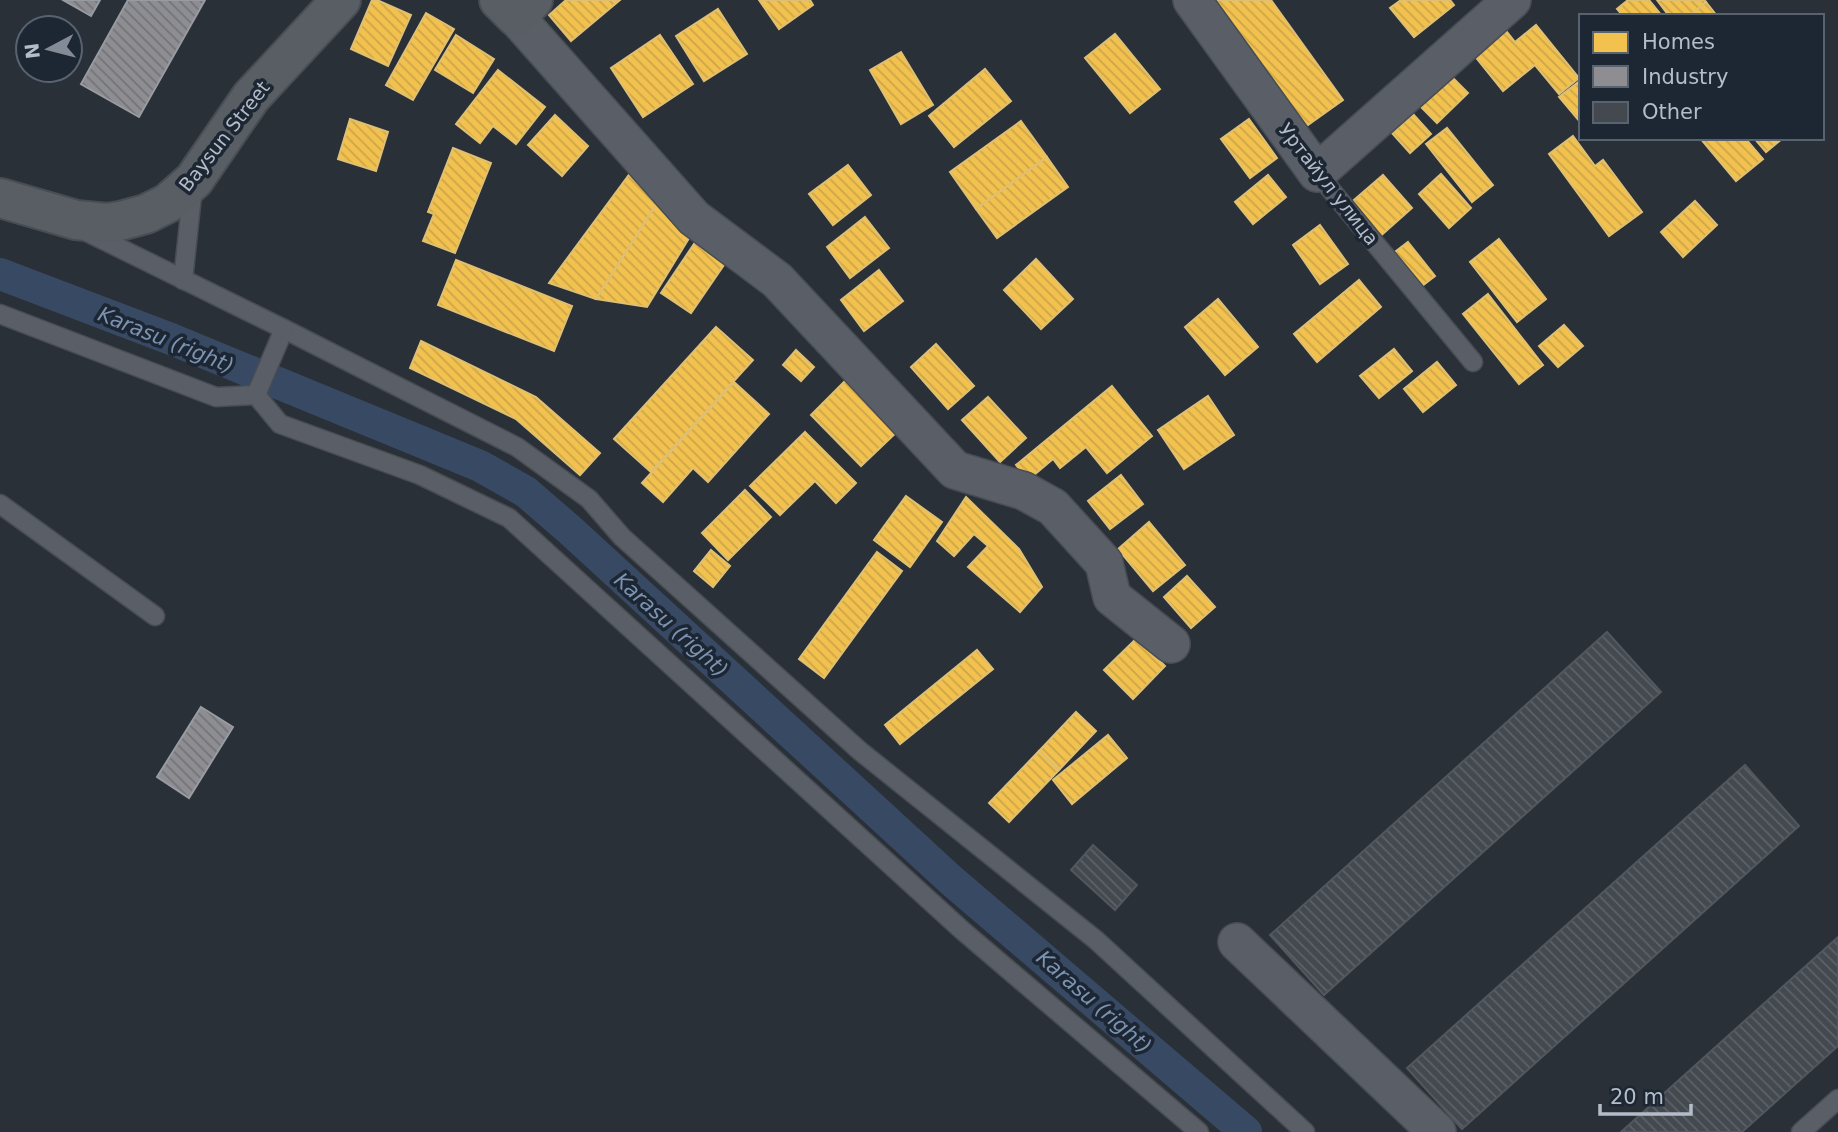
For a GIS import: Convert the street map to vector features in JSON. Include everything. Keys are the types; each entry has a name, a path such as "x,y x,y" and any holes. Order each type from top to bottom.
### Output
{"street":[{"name":"Bаysun Street","path":"0,198 91,222 120,221 157,209 194,180 251,97 341,0"},
{"name":"Уртайул улица","path":"1192,0 1317,173"},
{"path":"1317,173 1512,0"},
{"path":"516,6 694,218 777,280 955,470 1024,491 1053,507 1104,563 1112,597 1171,643"},
{"path":"1237,942 1437,1132"}],"lane":[{"name":"Уртайул улица","path":"1317,173 1473,362"},
{"path":"183,280 194,180"},
{"path":"46,212 517,447 589,499 622,537 850,742 1096,940 1305,1132"},
{"path":"0,314 216,397 256,395"},
{"path":"256,395 284,329"},
{"path":"256,395 280,424 420,475 509,518 962,931 1199,1132"},
{"path":"0,504 155,616"},
{"path":"1801,1132 1838,1099"}],"building: Homes":[{"path":"372,0 411,15 388,66 351,49"},
{"path":"566,0 620,0 571,41 549,15"},
{"path":"759,0 810,0 813,5 779,29"},
{"path":"1204,0 1271,0 1343,100 1298,132"},
{"path":"1401,0 1450,0 1454,5 1414,37 1390,8"},
{"path":"1628,0 1649,0 1660,14 1621,14 1617,9"},
{"path":"1657,0 1706,2 1692,14 1668,14"},
{"path":"1706,2 1715,14 1692,14"},
{"path":"718,9 747,54 704,81 676,36"},
{"path":"426,13 454,29 413,100 386,85"},
{"path":"1500,23 1515,42 1536,25 1579,78 1559,94 1535,65 1503,91 1469,49"},
{"path":"1115,34 1160,89 1130,113 1085,58"},
{"path":"456,35 494,59 473,93 435,70"},
{"path":"660,35 693,84 643,117 611,68"},
{"path":"901,52 933,105 901,124 870,70"},
{"path":"985,69 1011,101 954,147 929,116"},
{"path":"498,70 545,107 516,144 493,126 480,143 456,124"},
{"path":"1450,75 1468,93 1437,123 1419,105"},
{"path":"1579,82 1579,121 1559,97"},
{"path":"1413,114 1431,134 1410,153 1392,133"},
{"path":"555,115 588,146 562,176 528,145"},
{"path":"350,119 388,132 376,171 338,159"},
{"path":"1249,119 1277,158 1250,178 1221,139"},
{"path":"1021,121 1047,157 976,209 950,172"},
{"path":"1447,128 1493,185 1472,202 1426,144"},
{"path":"1573,136 1595,166 1603,160 1642,212 1609,236 1549,154"},
{"path":"1702,140 1747,140 1763,159 1736,181"},
{"path":"1756,140 1781,140 1766,152"},
{"path":"453,148 491,163 455,253 423,241 434,214 428,212"},
{"path":"1047,157 1068,187 997,238 976,209"},
{"path":"848,165 871,195 833,225 809,194"},
{"path":"631,172 659,200 596,299 549,283"},
{"path":"1441,174 1471,208 1449,228 1419,194"},
{"path":"1268,175 1286,197 1253,224 1235,202"},
{"path":"1383,175 1412,208 1377,239 1348,205"},
{"path":"659,200 694,230 647,307 596,299"},
{"path":"1695,201 1717,225 1683,257 1661,232"},
{"path":"865,217 889,248 850,278 827,247"},
{"path":"1320,225 1348,264 1320,284 1293,245"},
{"path":"1499,239 1546,299 1517,322 1470,262"},
{"path":"696,241 726,262 691,313 661,293"},
{"path":"1408,242 1435,276 1418,289 1391,255"},
{"path":"1036,259 1073,299 1041,329 1004,290"},
{"path":"456,260 572,306 554,351 438,305"},
{"path":"879,270 903,301 864,331 841,300"},
{"path":"1359,280 1381,307 1317,362 1294,334"},
{"path":"1488,294 1543,365 1519,384 1463,314"},
{"path":"1218,299 1258,347 1225,375 1185,327"},
{"path":"1564,325 1583,346 1558,367 1539,346"},
{"path":"716,327 753,360 651,472 614,439"},
{"path":"421,341 536,397 600,453 580,475 516,419 410,368"},
{"path":"936,344 974,386 948,409 911,367"},
{"path":"1394,349 1412,371 1379,398 1360,376"},
{"path":"796,350 814,367 801,381 783,365"},
{"path":"1437,362 1456,385 1423,412 1404,389"},
{"path":"850,376 901,428 861,466 811,415"},
{"path":"734,382 769,414 708,482 693,468 663,502 642,483"},
{"path":"1112,386 1152,436 1107,473 1086,447 1060,468 1053,459 1028,480 1016,465"},
{"path":"1208,396 1234,435 1184,469 1158,430"},
{"path":"988,397 1026,438 1000,462 962,420"},
{"path":"805,432 856,483 836,503 815,481 780,515 750,486"},
{"path":"1121,475 1143,504 1110,529 1088,501"},
{"path":"745,490 771,517 728,560 702,533"},
{"path":"906,496 942,522 910,567 874,540"},
{"path":"966,497 1019,549 1042,587 1020,612 968,567 988,546 974,534 954,556 937,541"},
{"path":"1149,522 1185,565 1153,591 1118,549"},
{"path":"711,550 730,566 713,587 694,571"},
{"path":"877,552 902,571 824,678 799,659"},
{"path":"1187,576 1215,607 1191,628 1164,597"},
{"path":"1137,638 1165,666 1133,699 1104,670"},
{"path":"977,650 993,669 900,744 885,725"},
{"path":"1076,712 1096,731 1059,770 1039,751"},
{"path":"1108,735 1127,758 1072,804 1053,780"},
{"path":"1039,751 1059,770 1009,822 989,803"}],"building: Industry":[{"path":"63,0 100,0 91,16"},
{"path":"128,0 205,0 139,117 81,84 84,84 84,79"},
{"path":"201,707 233,727 189,798 157,777"}],"building: Other":[{"path":"1607,632 1661,692 1324,995 1270,935"},
{"path":"1745,765 1799,826 1462,1129 1407,1068"},
{"path":"1093,845 1137,885 1115,910 1071,870"},
{"path":"1838,937 1838,1046 1742,1132 1621,1132"}],"waterway":[{"name":"Karasu (right)","path":"0,274 171,339 480,466 526,492 952,881 1246,1132"}]}
